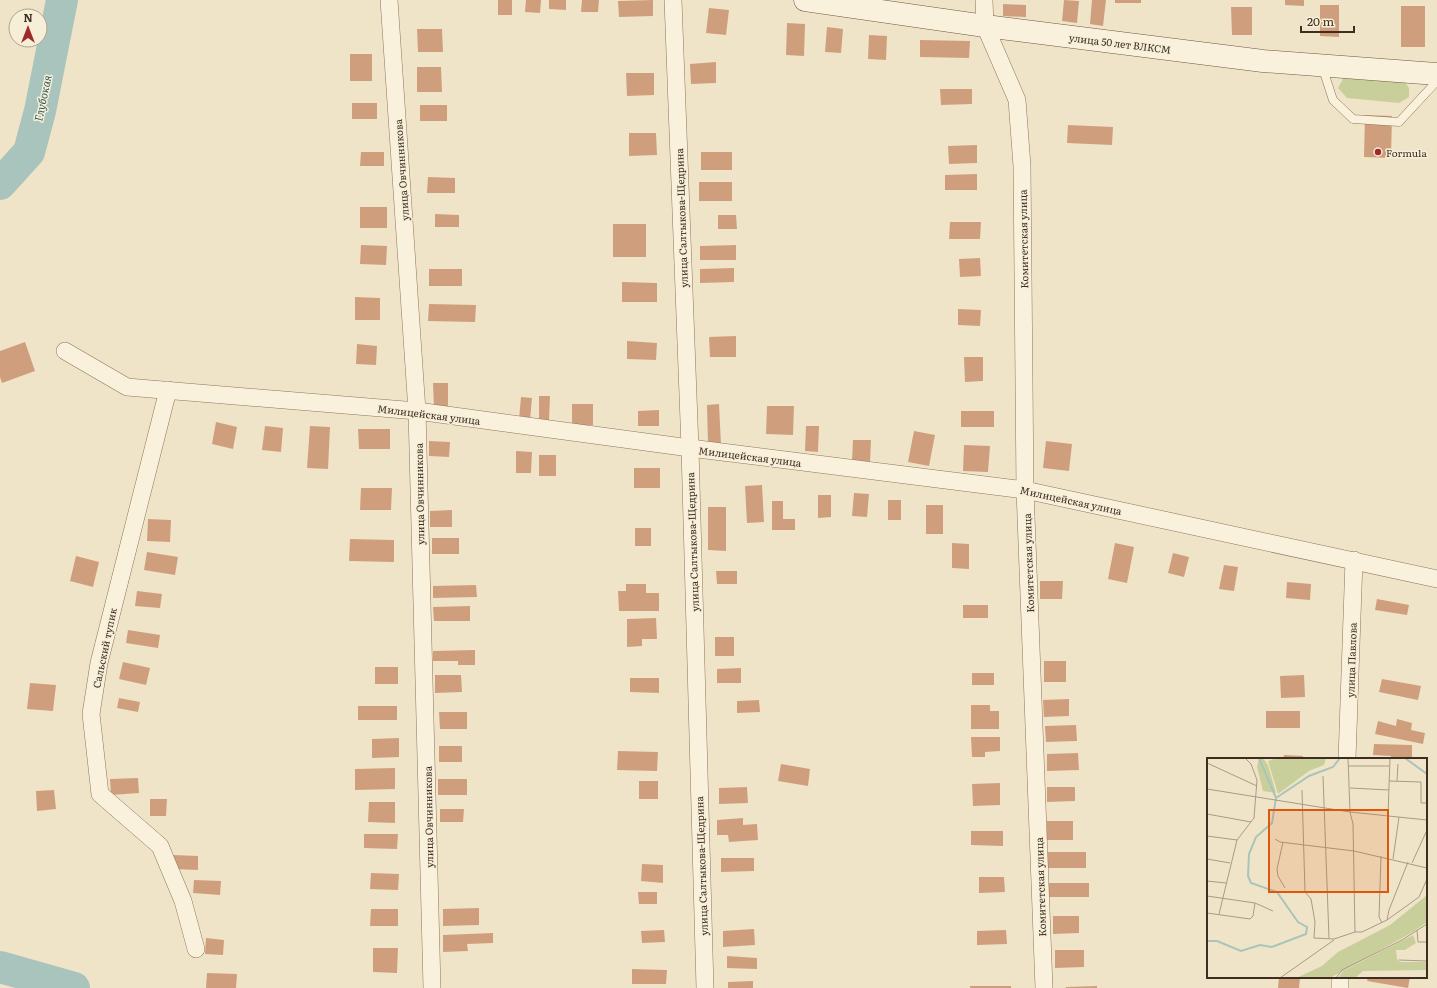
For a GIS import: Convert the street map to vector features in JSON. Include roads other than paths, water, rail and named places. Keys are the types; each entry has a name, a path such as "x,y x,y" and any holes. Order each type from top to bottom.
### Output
{"main road":[{"name":"улица 50 лет ВЛКСМ","path":"805,0 985,26 1263,61 1437,74"}],"street":[{"name":"улица Овчинникова","path":"389,0 417,411 432,988"},
{"name":"улица Салтыкова-Щедрина","path":"673,0 690,448 705,988"},
{"name":"Комитетская улица","path":"984,0 985,26 1017,100 1022,166 1025,490 1044,988"},
{"name":"Милицейская улица","path":"65,351 127,387 417,411 690,448 1025,490 1437,579"},
{"name":"Сальский тупик","path":"168,390 99,663 92,714 100,794 160,846 183,901 196,949"},
{"name":"улица Павлова","path":"1347,758 1354,560"}],"lane":[{"path":"1322,65 1332,100 1353,118 1399,122 1437,81"}],"waterway":[{"name":"Глубокая","path":"0,184 29,152 40,111 62,0"},
{"name":"Глубокая","path":"0,967 74,988"}],"place":[{"name":"Formula","path":"1378,152"}]}
